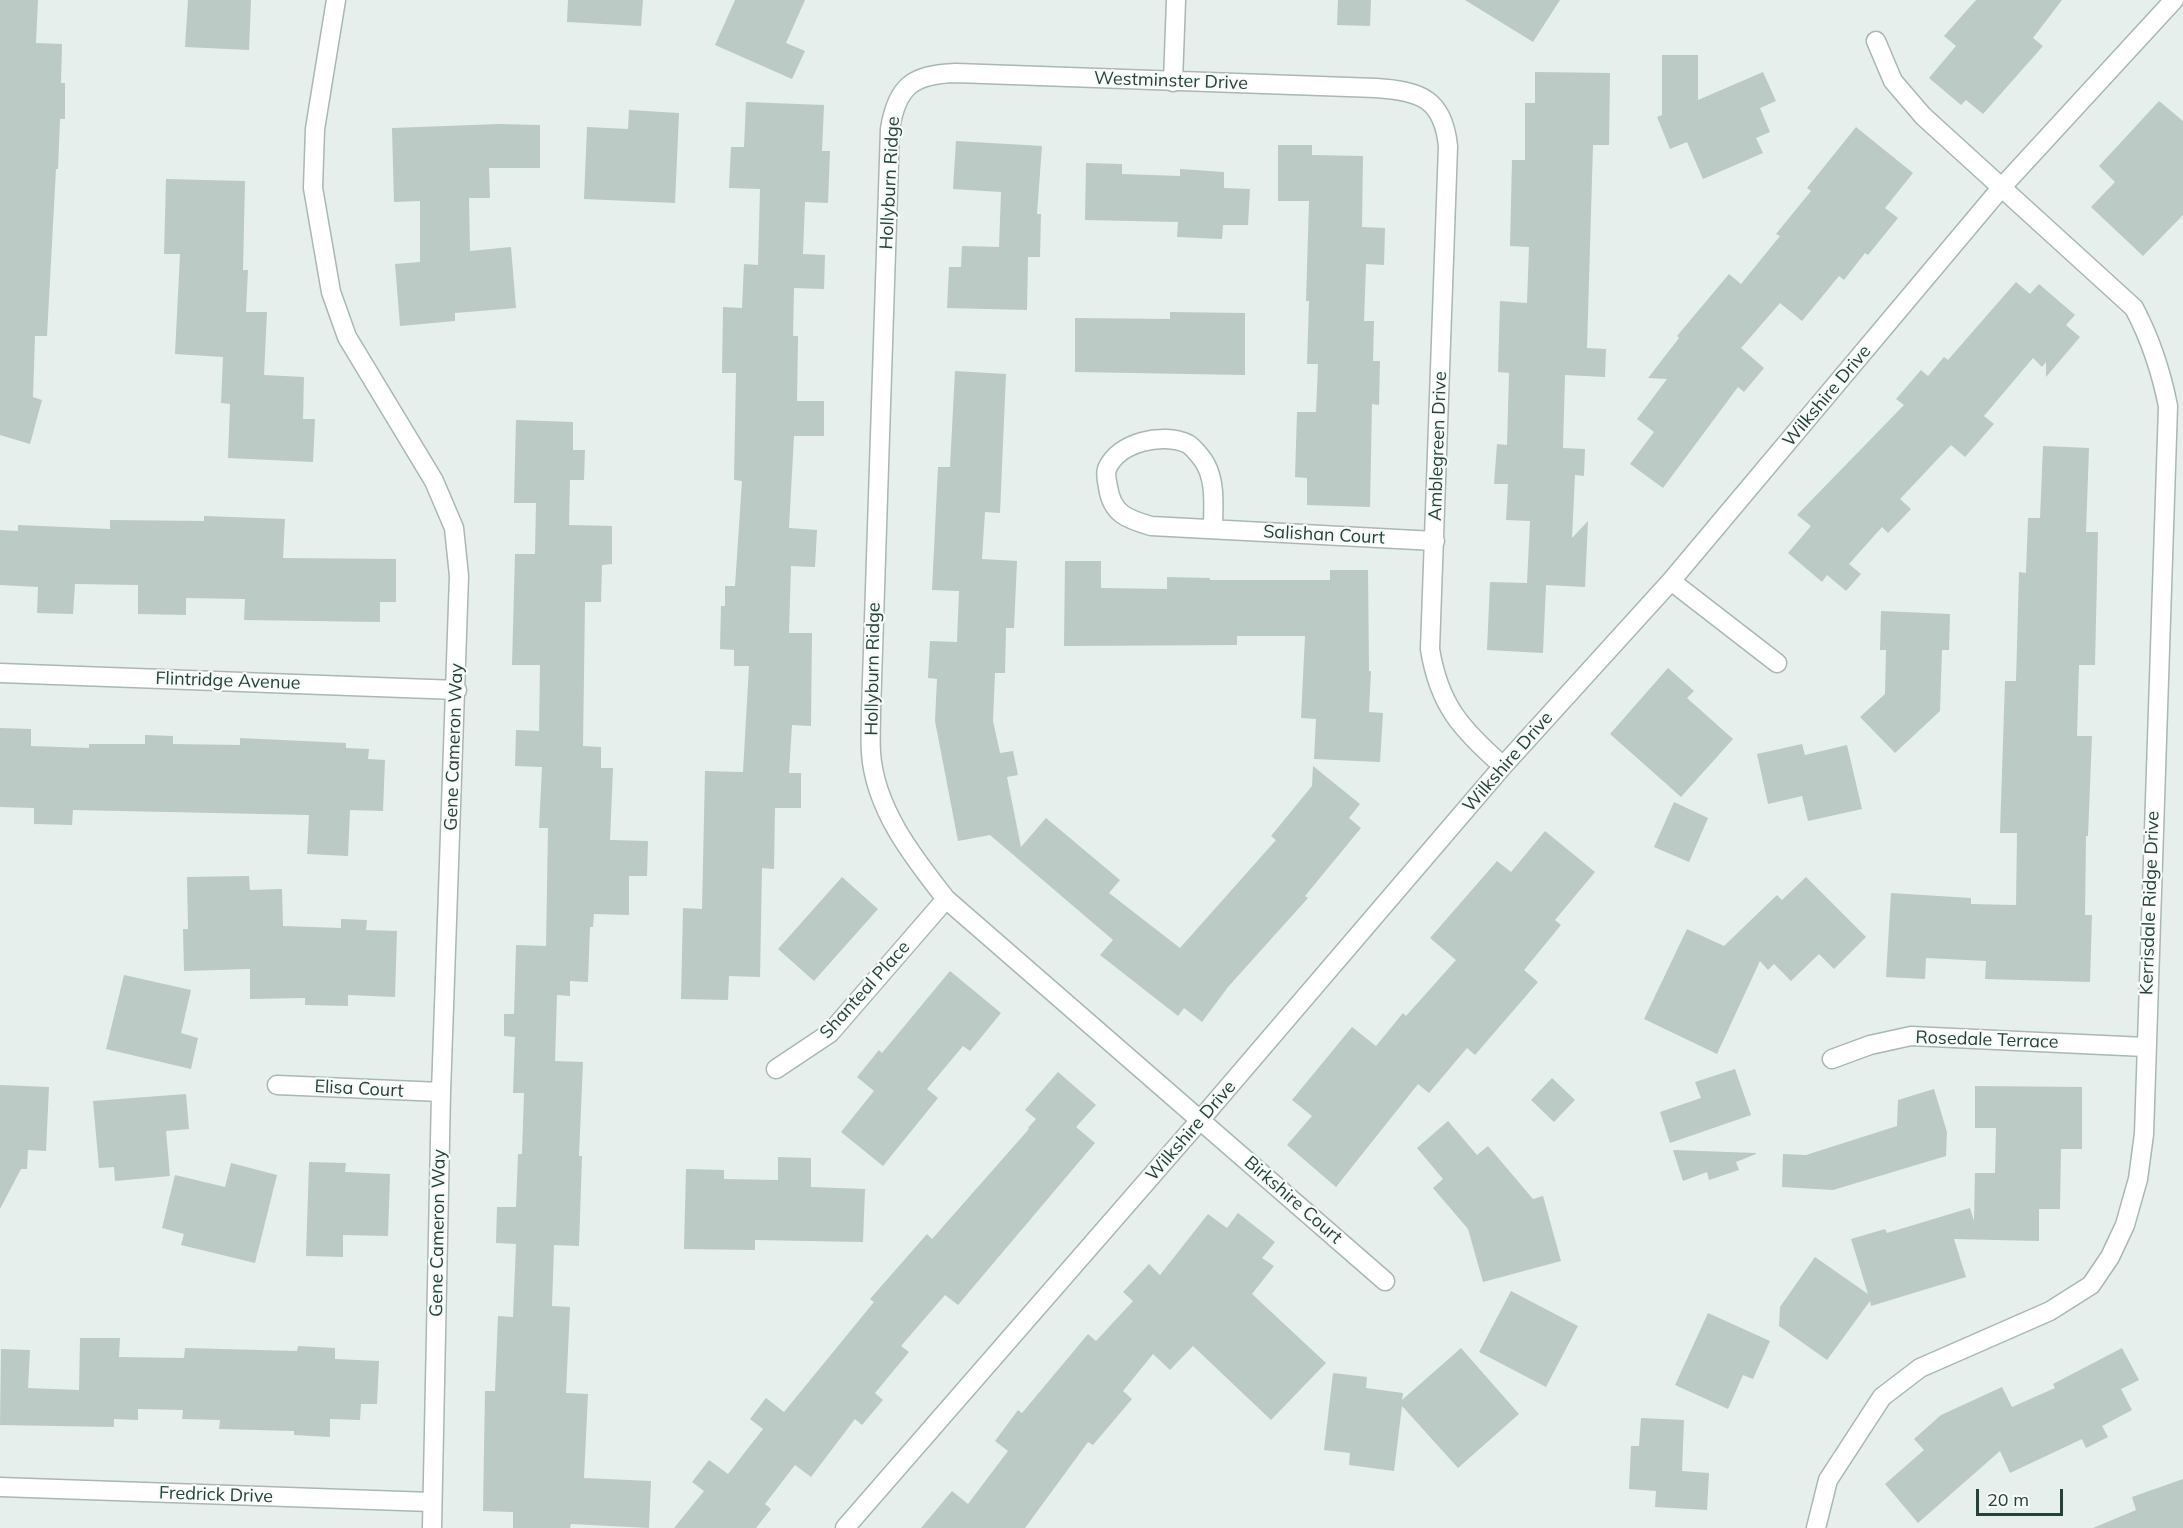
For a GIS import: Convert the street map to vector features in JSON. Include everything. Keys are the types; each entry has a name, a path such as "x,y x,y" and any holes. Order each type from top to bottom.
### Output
{"street":[{"name":"Gene Cameron Way","path":"336,0 315,129 313,188 331,292 347,337 434,481 454,528 459,576 457,690 441,1092 432,1528"},
{"path":"1173,82 1176,0"},
{"name":"Wilkshire Drive","path":"845,1528 1202,1119 1503,766 1671,581 2001,188 2174,0"},
{"name":"Kerrisdale Ridge Drive","path":"1816,1528 1828,1480 1882,1397 1920,1368 2050,1311 2091,1285 2110,1257 2124,1225 2138,1179 2144,1134 2145,1047 2168,406 2161,370 2149,337 2134,308 1923,116 1893,81 1876,41"},
{"name":"Westminster Drive","path":"906,86 933,74 956,73 1402,90 1434,105"},
{"name":"Hollyburn Ridge","path":"906,86 894,104 890,129 871,755 879,792 912,856 946,900 1202,1119"},
{"name":"Amblegreen Drive","path":"1434,105 1446,123 1448,146 1430,649 1434,676 1445,704 1466,734 1503,766"},
{"name":"Salishan Court","path":"1213,529 1213,485 1206,464 1188,444 1160,440 1133,444 1116,454 1106,471 1110,502 1126,519 1151,526 1435,541"},
{"path":"1671,581 1777,663"},
{"name":"Flintridge Avenue","path":"0,673 457,690"},
{"name":"Shanteal Place","path":"776,1069 830,1033 946,900"},
{"name":"Rosedale Terrace","path":"1832,1059 1870,1045 1911,1036 2145,1047"},
{"name":"Elisa Court","path":"277,1085 441,1092"},
{"name":"Birkshire Court","path":"1202,1119 1385,1281"},
{"name":"Fredrick Drive","path":"0,1487 431,1502"}],"building":[{"path":"0,0 38,0 36,43 62,44 61,83 65,83 65,119 60,119 58,169 56,169 47,336 35,336 33,397 42,400 30,444 0,435"},
{"path":"188,0 251,0 249,50 185,47"},
{"path":"568,0 643,0 641,26 567,22"},
{"path":"735,0 805,0 786,43 805,51 792,79 715,45"},
{"path":"1338,0 1371,0 1370,26 1337,25"},
{"path":"1465,0 1560,0 1533,42"},
{"path":"1976,0 2062,0 2033,38 2043,46 1983,114 1966,100 1961,105 1929,78 1956,46 1944,36"},
{"path":"1662,55 1698,55 1698,100 1763,72 1776,101 1760,108 1770,132 1756,138 1763,153 1703,179 1687,142 1670,149 1657,117 1662,115"},
{"path":"1535,72 1610,73 1609,145 1593,145 1587,348 1606,349 1605,377 1565,375 1563,448 1585,449 1584,476 1575,475 1572,538 1588,521 1585,587 1546,585 1543,653 1487,650 1490,582 1527,583 1530,521 1506,520 1508,484 1494,484 1497,444 1507,445 1509,373 1498,372 1500,301 1527,303 1529,247 1510,246 1512,160 1525,160 1525,103 1535,103"},
{"path":"2159,101 2183,121 2183,215 2143,256 2091,207 2115,182 2099,166"},
{"path":"746,102 824,105 822,151 830,151 828,203 805,202 803,254 825,255 824,289 794,288 793,336 798,336 797,401 824,401 824,436 794,436 789,528 817,530 815,567 791,566 789,633 812,633 811,726 792,725 789,773 801,773 801,808 775,808 774,869 762,868 760,977 729,976 728,1000 681,999 683,908 702,909 705,771 743,772 749,666 734,666 734,650 720,649 721,606 725,606 725,586 735,586 742,481 734,480 736,373 722,373 723,307 742,308 744,264 758,265 760,189 729,188 731,147 744,147"},
{"path":"629,110 679,113 675,203 584,199 587,127 628,129"},
{"path":"499,124 540,125 540,168 489,168 490,198 469,198 470,251 511,247 516,308 455,313 455,321 400,326 395,264 420,262 420,201 394,202 392,128"},
{"path":"1856,127 1913,173 1885,208 1898,218 1868,255 1865,253 1844,280 1839,276 1802,321 1780,303 1741,348 1764,368 1744,392 1738,387 1663,488 1630,464 1654,432 1637,419 1667,379 1648,378 1679,338 1677,336 1729,274 1741,284 1780,236 1776,234 1811,191 1807,188"},
{"path":"956,141 1042,146 1037,214 1041,214 1040,257 1028,257 1027,310 947,308 949,267 961,267 962,246 999,247 1001,192 953,189"},
{"path":"1278,145 1312,145 1312,155 1363,156 1362,227 1385,228 1384,265 1366,264 1364,321 1374,321 1373,361 1380,361 1379,405 1372,404 1370,507 1307,505 1307,478 1295,477 1297,412 1316,412 1318,364 1307,364 1309,201 1278,201"},
{"path":"1086,163 1122,164 1122,174 1180,176 1180,169 1224,172 1224,188 1250,189 1248,225 1223,225 1222,239 1177,237 1178,222 1085,220"},
{"path":"166,179 245,181 243,270 248,270 246,312 267,312 264,375 304,377 303,419 315,419 313,462 228,458 230,404 221,403 223,357 175,354 180,254 164,254"},
{"path":"2016,282 2030,294 2039,284 2075,315 2066,325 2080,337 2046,377 2046,362 2042,367 2033,358 1984,416 1994,424 1965,457 1951,445 1900,499 1911,509 1888,533 1882,527 1849,564 1861,574 1846,591 1827,575 1822,582 1788,553 1811,526 1797,515 1904,405 1896,399 1921,370 1928,376 1944,357 1948,360"},
{"path":"1170,312 1245,313 1245,375 1075,372 1075,318 1170,319"},
{"path":"955,371 1006,374 1000,513 985,512 982,559 1017,561 1014,628 1006,628 1005,673 995,673 993,721 1000,753 1013,751 1018,775 1007,777 1021,847 1046,818 1120,880 1109,893 1180,948 1276,840 1271,836 1312,786 1313,766 1360,804 1349,818 1361,828 1305,896 1308,898 1228,987 1202,1022 1184,1008 1178,1016 1100,955 1113,940 990,835 958,841 935,721 937,679 928,678 930,641 957,642 959,591 932,590 938,467 950,467"},
{"path":"516,420 573,422 573,450 585,450 584,480 570,480 569,525 612,526 612,564 602,565 601,602 585,602 583,746 601,747 601,768 613,768 610,840 648,841 647,876 629,876 629,915 594,914 593,927 590,927 588,982 570,981 570,996 557,995 555,1061 583,1062 579,1156 582,1156 579,1246 554,1245 552,1306 570,1307 566,1393 588,1394 584,1478 651,1481 649,1528 571,1524 570,1528 513,1528 513,1512 483,1511 485,1391 495,1391 498,1316 513,1317 516,1244 496,1243 497,1207 516,1207 518,1154 522,1154 524,1093 513,1093 515,1037 504,1036 504,1014 514,1014 516,945 546,946 548,828 539,828 542,767 515,766 516,730 539,731 540,665 512,665 515,554 535,554 536,503 514,503"},
{"path":"2043,446 2089,448 2086,532 2098,532 2095,665 2079,665 2077,736 2092,736 2088,836 2086,836 2085,915 2092,915 2090,982 1985,979 1986,961 1926,958 1925,979 1886,977 1891,893 1971,898 1971,904 2016,905 2017,833 2000,833 2005,681 2016,681 2019,572 2026,573 2028,518 2040,518"},
{"path":"204,516 285,519 283,558 396,559 396,602 380,602 380,622 244,620 245,599 186,598 186,615 138,614 138,585 75,584 73,614 37,613 38,587 0,585 0,530 18,531 18,525 110,529 110,520 204,521"},
{"path":"1065,561 1101,561 1101,588 1167,589 1167,577 1210,578 1210,580 1330,580 1330,570 1368,570 1369,671 1371,671 1369,712 1383,713 1380,762 1314,759 1316,719 1301,718 1305,636 1237,636 1237,645 1064,646"},
{"path":"1881,611 1950,614 1949,650 1942,650 1940,711 1895,753 1860,717 1885,694 1886,650 1880,650"},
{"path":"1668,668 1694,691 1687,698 1733,739 1681,797 1610,734"},
{"path":"0,728 31,729 31,746 89,748 89,744 145,744 145,735 173,736 173,744 240,745 240,738 346,743 346,748 369,749 368,759 385,760 383,811 350,810 348,856 307,854 309,815 73,810 72,825 34,824 34,808 0,807"},
{"path":"1802,744 1805,755 1847,745 1862,809 1808,821 1802,796 1768,804 1757,754"},
{"path":"1674,802 1708,818 1689,862 1654,847"},
{"path":"1545,831 1595,872 1555,920 1561,925 1524,970 1538,982 1475,1055 1467,1048 1429,1093 1418,1084 1336,1187 1287,1145 1312,1116 1292,1100 1352,1027 1376,1046 1403,1013 1406,1016 1456,960 1430,938 1497,861 1511,872"},
{"path":"249,876 250,890 282,889 283,926 341,928 341,919 367,920 366,930 397,931 395,997 348,995 348,1006 305,1005 305,998 250,999 250,969 184,971 183,929 188,929 187,877"},
{"path":"842,877 878,909 814,981 778,949"},
{"path":"1806,877 1866,937 1834,969 1819,954 1791,981 1774,964 1768,970 1760,961 1717,1054 1644,1019 1687,929 1724,946 1777,895 1782,900"},
{"path":"950,971 1001,1013 970,1051 963,1046 927,1089 938,1098 883,1166 841,1132 874,1091 857,1077 879,1050 882,1053"},
{"path":"124,975 191,990 181,1033 198,1038 191,1069 106,1049"},
{"path":"1735,1069 1751,1115 1670,1143 1660,1112 1701,1098 1695,1082"},
{"path":"1058,1072 1096,1105 1076,1127 1095,1143 958,1305 945,1295 901,1346 909,1352 875,1393 883,1400 862,1425 855,1419 811,1477 795,1465 765,1504 771,1509 756,1528 674,1528 704,1491 692,1482 709,1460 728,1474 763,1429 750,1419 766,1398 784,1412 874,1302 870,1299 927,1234 932,1239 1029,1129 1036,1119 1025,1110"},
{"path":"1552,1078 1575,1100 1554,1122 1531,1100"},
{"path":"0,1085 49,1087 46,1151 28,1150 27,1169 21,1169 0,1209"},
{"path":"1975,1086 2082,1087 2082,1149 2061,1149 2060,1209 2039,1209 2039,1241 1954,1239 1966,1277 1871,1306 1870,1301 1827,1360 1779,1326 1780,1307 1815,1257 1868,1294 1851,1239 1885,1229 1887,1233 1970,1208 1974,1221 1975,1173 1995,1173 1996,1128 1975,1128"},
{"path":"1934,1089 1947,1132 1946,1156 1833,1190 1782,1187 1783,1154 1806,1155 1897,1126 1898,1100"},
{"path":"186,1094 189,1129 166,1131 170,1176 115,1181 114,1167 99,1168 93,1101"},
{"path":"1448,1121 1477,1155 1488,1146 1533,1199 1543,1196 1561,1261 1483,1282 1468,1229 1433,1188 1443,1179 1417,1148"},
{"path":"1673,1150 1756,1154 1736,1162 1739,1170 1709,1180 1707,1172 1683,1181"},
{"path":"778,1157 811,1158 811,1187 865,1189 863,1242 755,1240 755,1250 684,1249 686,1169 724,1170 724,1179 778,1180"},
{"path":"309,1162 346,1163 345,1172 390,1174 388,1236 343,1235 343,1257 306,1256"},
{"path":"231,1163 277,1175 255,1263 181,1245 184,1234 162,1228 175,1175 225,1187"},
{"path":"1238,1213 1275,1242 1262,1258 1274,1266 1252,1294 1326,1363 1271,1420 1193,1346 1170,1370 1153,1354 1123,1391 1132,1399 1093,1445 1088,1442 1025,1528 921,1528 952,1491 968,1504 1008,1451 995,1441 1018,1410 1022,1413 1088,1334 1096,1341 1133,1301 1123,1292 1149,1264 1160,1275 1208,1214 1227,1228"},
{"path":"1511,1291 1578,1326 1546,1387 1479,1352"},
{"path":"1708,1313 1770,1341 1753,1379 1743,1375 1728,1409 1675,1385"},
{"path":"80,1338 120,1338 119,1357 184,1358 185,1348 297,1351 298,1346 335,1348 335,1359 379,1361 377,1404 361,1404 360,1420 330,1419 330,1437 294,1435 294,1431 219,1429 220,1420 182,1419 183,1410 138,1409 138,1420 114,1419 114,1427 0,1425 1,1349 30,1350 28,1388 79,1390"},
{"path":"1461,1348 1519,1414 1458,1468 1402,1406 1394,1471 1349,1465 1350,1453 1324,1450 1333,1373 1367,1377 1366,1388 1403,1393 1402,1400"},
{"path":"2122,1348 2139,1380 2121,1389 2132,1410 2102,1426 2108,1437 2086,1448 2082,1439 2010,1473 2000,1451 1918,1523 1885,1484 1924,1450 1914,1439 1941,1415 2002,1387 2012,1407 2055,1388 2053,1384"},
{"path":"1641,1418 1684,1420 1682,1471 1709,1473 1707,1510 1655,1507 1656,1491 1629,1489 1631,1446 1639,1446"},
{"path":"2183,1479 2183,1528 2093,1528 2136,1510 2132,1497"}]}
